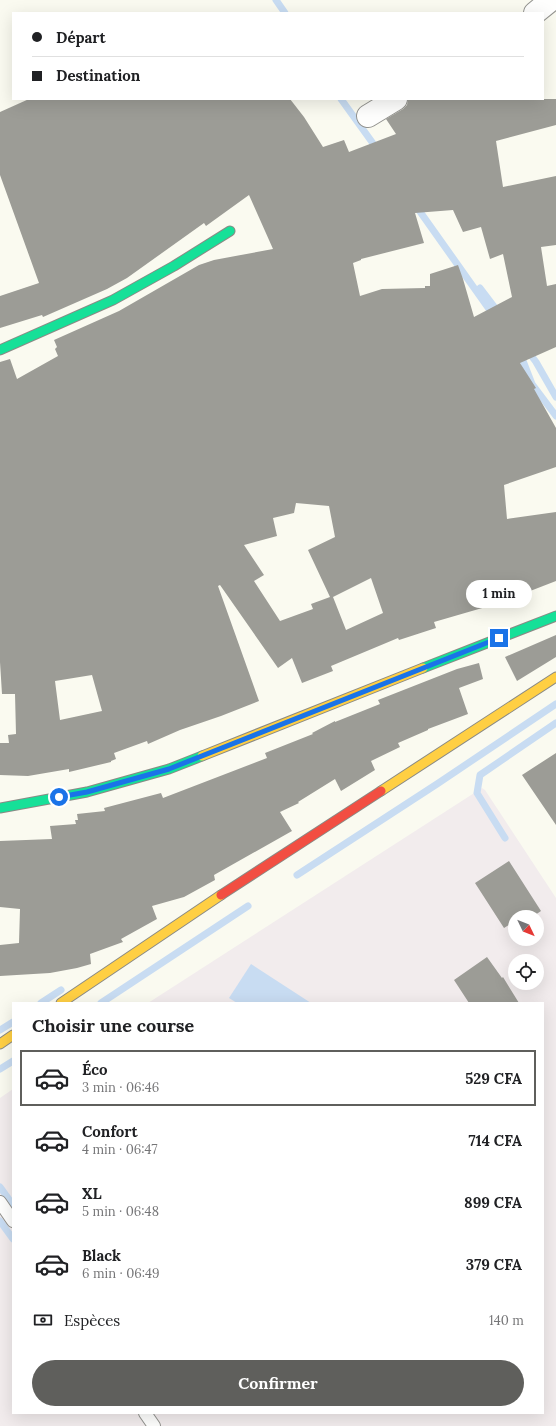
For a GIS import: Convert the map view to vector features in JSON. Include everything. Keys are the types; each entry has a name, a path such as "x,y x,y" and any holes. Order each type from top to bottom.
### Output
{"street":[{"path":"536,12 551,0"},
{"path":"368,116 394,100"},
{"path":"0,350 113,300 174,266 230,231"},
{"path":"0,808 87,792 169,769 556,616"},
{"path":"62,1002 257,871 556,677"},
{"path":"0,1044 12,1036"}],"lane":[{"path":"0,1202 12,1220"},
{"path":"146,1414 154,1426"}],"shaded area":[{"path":"482,788 485,790 556,898 556,1426 0,1426 0,1098 12,1090 12,1414 544,1414 544,1002 150,1002"}],"water":[{"path":"251,964 309,1002 235,1002 229,998"}],"building":[{"path":"556,99 556,125 496,141 503,187 556,176 556,245 541,247 547,286 556,284 556,347 520,363 536,388 534,389 556,428 556,467 504,485 507,519 556,512 556,581 525,593 527,597 497,607 496,604 434,622 436,628 399,640 398,638 331,666 333,671 302,683 292,658 278,668 220,585 218,586 259,701 180,730 148,744 147,741 114,753 116,759 111,762 69,772 69,769 28,776 0,775 0,743 9,743 8,735 16,734 15,694 2,694 0,662 0,362 10,359 17,379 58,356 55,349 57,347 54,340 119,311 199,265 214,260 273,249 249,195 206,226 204,223 127,278 107,289 43,317 42,315 0,328 0,296 39,283 0,175 0,112 27,100 291,100 304,117 323,147 344,140 349,152 396,134 386,119 403,109 407,105 408,100","holes":["453,210 463,232 481,227 490,259 503,254 512,297 474,317 458,265 430,274 430,286 425,286 425,288 382,289 360,296 353,263 361,259 424,243 415,213","296,503 329,506 335,537 308,550 330,597 311,604 313,609 280,621 254,581 264,575 244,545 277,536 273,518 294,513","371,578 383,613 346,630 333,597","92,675 102,711 60,720 55,681"]},
{"path":"556,635 556,657 517,681 505,657"},
{"path":"479,663 483,679 459,688 468,714 428,729 398,743 400,747 371,761 375,770 341,791 335,779 298,802 299,803 280,812 292,831 214,875 215,880 184,897 152,906 157,919 121,939 123,942 90,954 91,964 50,973 0,976 0,945 19,943 20,909 0,907 0,841 52,839 50,826 76,824 75,820 78,820 77,814 105,811 104,808 161,793 163,798 267,758 265,753 313,734 312,733 335,721 380,704 378,700 457,669"},
{"path":"556,753 556,825 522,775"},
{"path":"509,861 540,910 508,910 508,925 504,928 475,883"},
{"path":"487,957 502,978 503,977 508,985 508,990 511,990 518,1002 468,1002 454,980"}],"waterway":[{"path":"276,0 284,12"},
{"path":"342,100 377,149"},
{"path":"416,206 494,316"},
{"path":"480,288 499,313"},
{"path":"527,350 536,362 556,397"},
{"path":"520,353 532,384 556,416"},
{"path":"297,875 556,704"},
{"path":"505,838 477,793 480,775 556,723"},
{"path":"103,1002 248,906"},
{"path":"43,1002 61,990"},
{"path":"0,1030 12,1023"},
{"path":"0,1069 12,1062"},
{"path":"0,1187 12,1204"},
{"path":"0,1221 12,1238"}],"traffic: fast":[{"path":"0,350 113,300 174,266 230,231"},
{"path":"423,668 556,616"},
{"path":"0,808 87,792 169,769 202,756"}],"traffic: slow":[{"path":"202,756 423,668"},
{"path":"381,791 556,677"},
{"path":"62,1002 221,895"},
{"path":"0,1044 12,1036"}],"traffic: jam":[{"path":"221,895 381,791"}],"route":[{"path":"59,797 87,792 169,769 499,638"}]}
